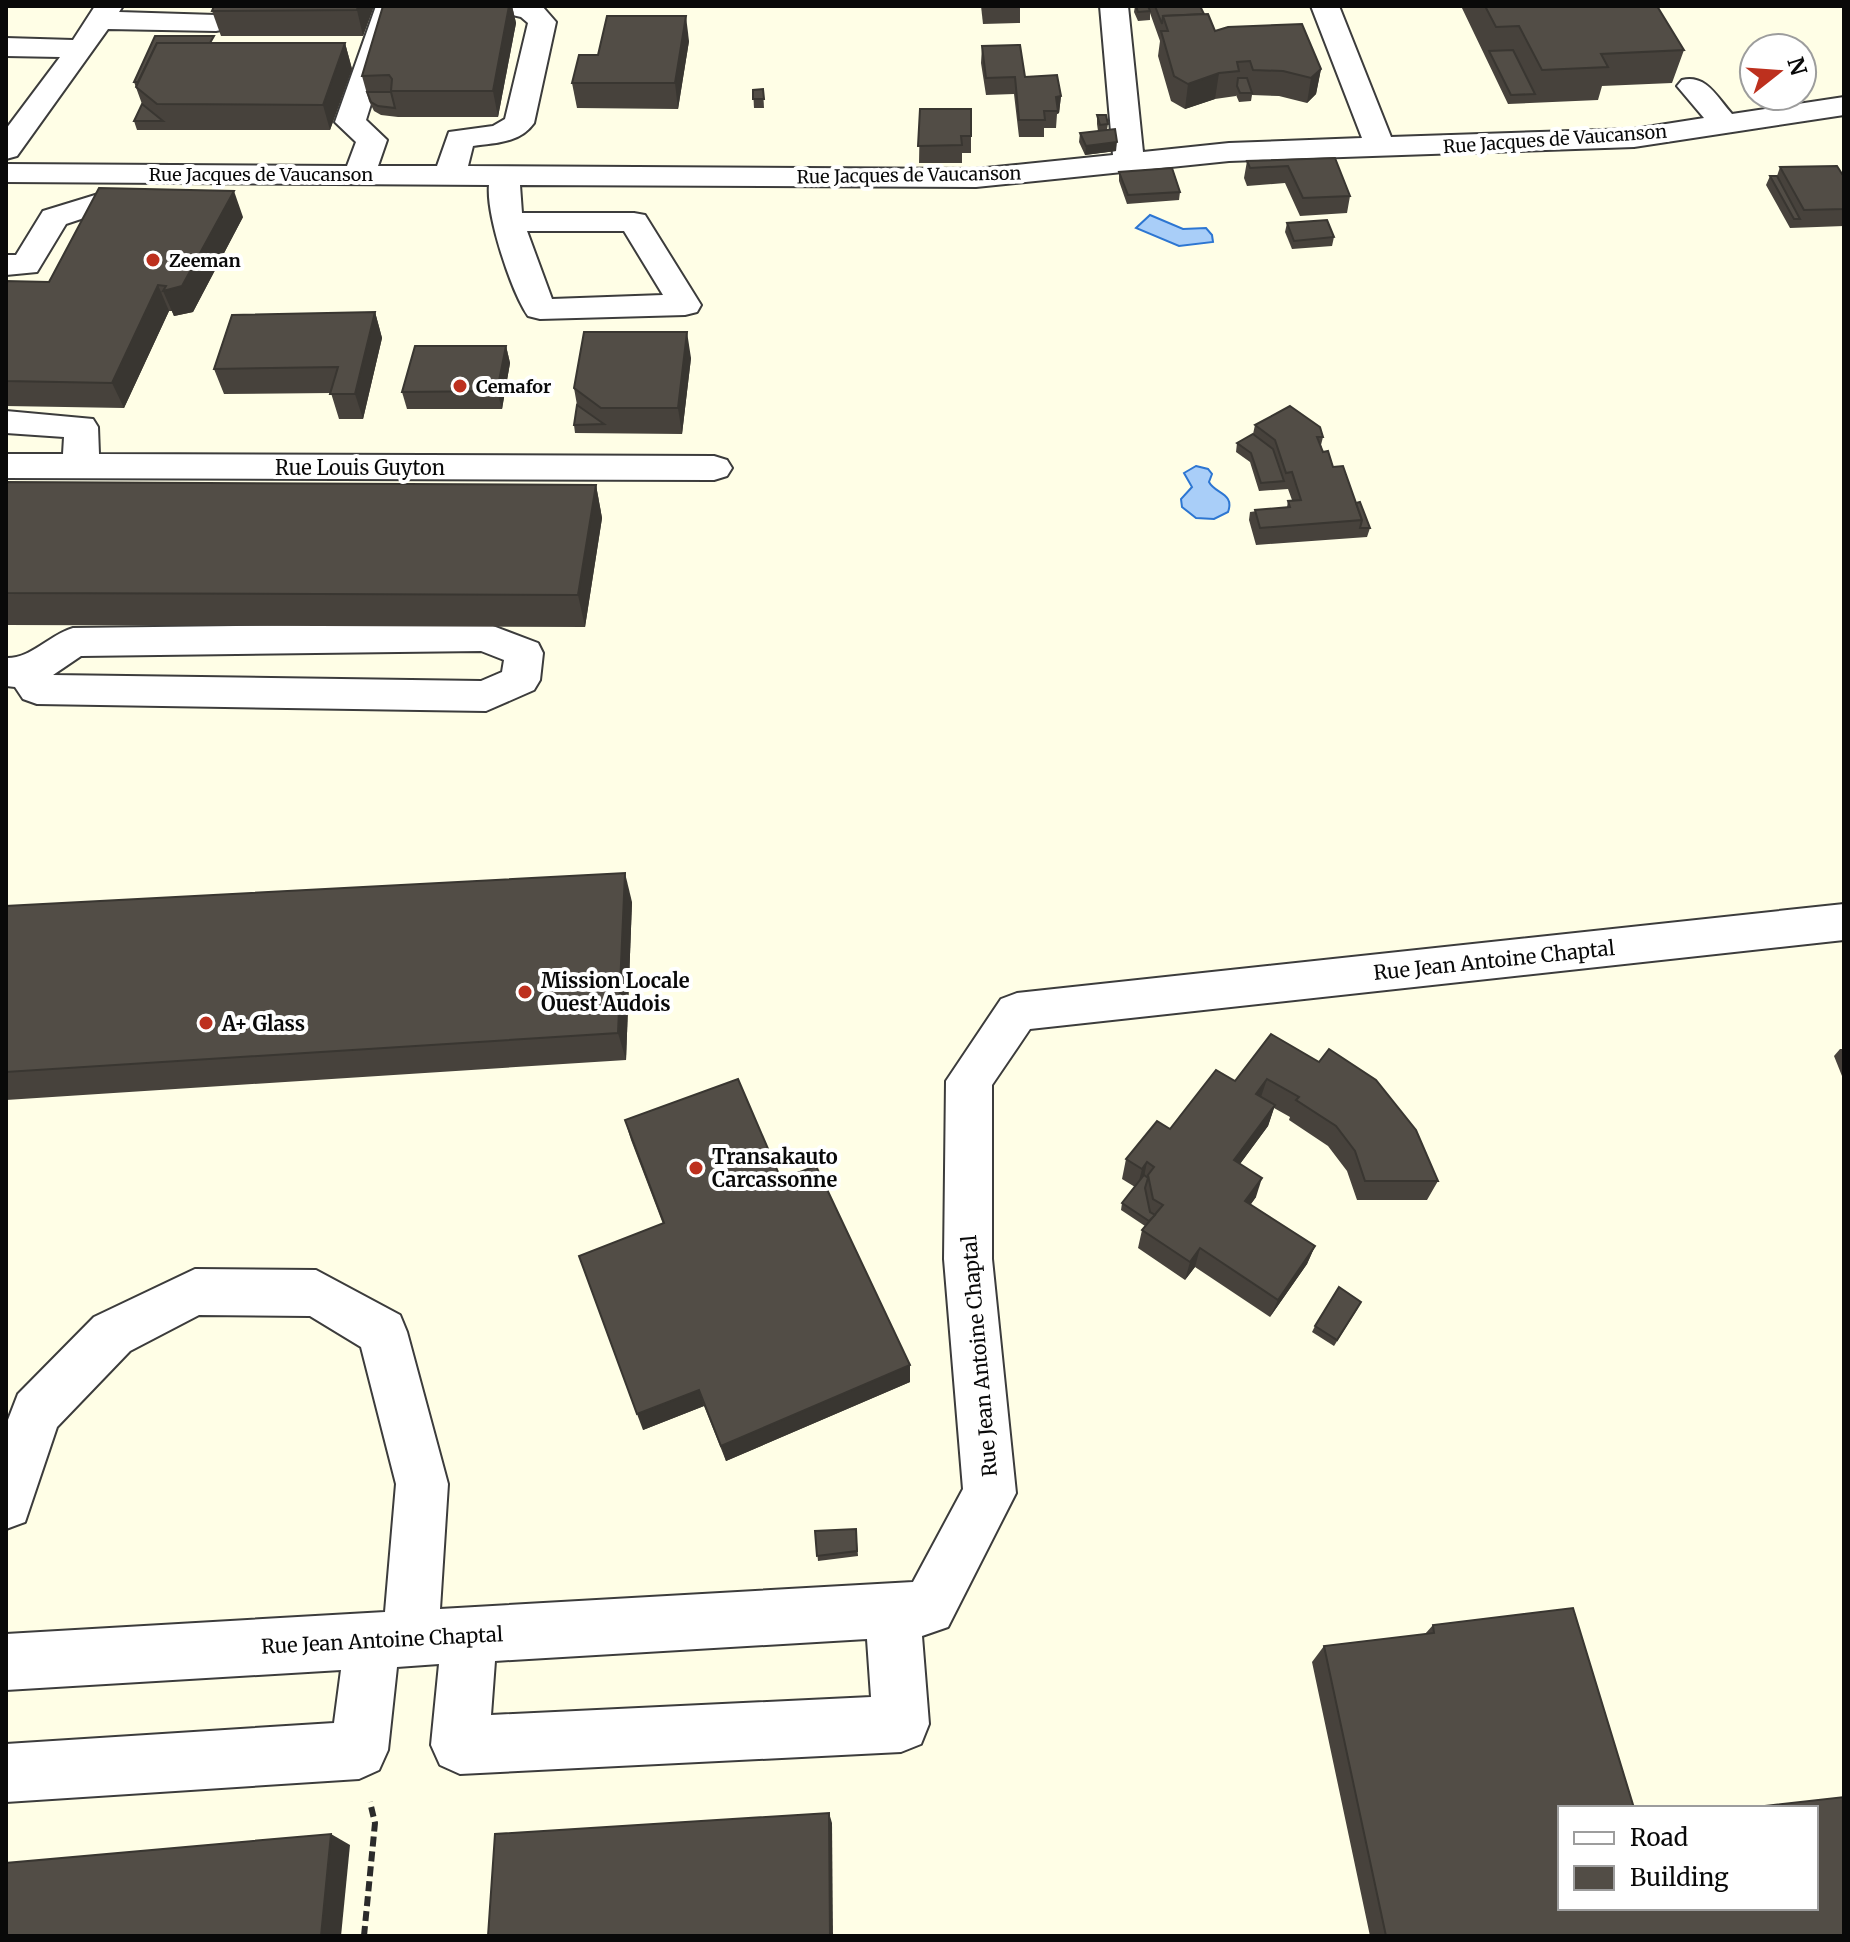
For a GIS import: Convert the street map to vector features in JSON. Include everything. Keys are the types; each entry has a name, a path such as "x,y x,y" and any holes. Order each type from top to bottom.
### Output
{"street":[{"path":"359,175 372,140 350,122 386,12 398,6"},
{"path":"450,175 460,138 500,134 519,123 542,22 531,11 509,6"},
{"path":"1114,6 1129,162"},
{"path":"1325,6 1381,149"},
{"path":"6,150 104,13 216,23"},
{"path":"6,47 81,49"},
{"path":"1353,76 1387,74"},
{"path":"1692,86 1724,124"},
{"name":"Rue Jacques de Vaucanson","path":"1818,104 1844,88"},
{"name":"Rue Jacques de Vaucanson","path":"1818,109 1844,106"},
{"name":"Rue Jacques de Vaucanson","path":"6,173 976,178 1229,152 1634,138 1796,112"},
{"path":"6,265 26,265 54,218 105,201 175,202 198,174"},
{"path":"505,176 502,190 510,222 540,309 685,305 634,222 510,222"},
{"path":"6,422 81,427 81,467"},
{"name":"Rue Louis Guyton","path":"6,466 714,468"},
{"path":"485,637 524,653 520,680 486,696 37,689 17,673 73,642 485,637"},
{"name":"Rue Jean Antoine Chaptal","path":"6,1662 929,1608 990,1493 968,1259 969,1081 1017,1012 1844,922"},
{"path":"6,1503 36,1412 112,1334 195,1292 316,1293 382,1332 422,1484 391,1639 359,1750 6,1773"},
{"path":"469,1635 460,1745 901,1724 893,1610"}],"path":[{"path":"359,1750 375,1823 364,1936"}],"water":[{"path":"1150,215 1183,229 1206,228 1213,242 1179,246 1136,228"},
{"path":"1196,466 1208,469 1212,474 1209,482 1227,497 1228,512 1214,519 1196,518 1182,507 1181,499 1192,487 1184,473"}],"building":[{"path":"214,6 358,6 357,10 212,11"},
{"path":"383,6 509,6 493,91 391,91 392,79 389,75 362,76"},
{"path":"1136,6 1148,6 1150,11 1138,12"},
{"path":"1155,6 1200,6 1204,14 1163,16 1162,24"},
{"path":"1485,6 1657,6 1684,50 1601,54 1608,67 1542,70 1519,26 1496,27"},
{"path":"1208,14 1215,31 1228,27 1302,24 1321,69 1311,78 1283,71 1253,70 1250,61 1237,62 1239,71 1219,73 1188,84 1174,76 1161,31 1168,31 1163,16"},
{"path":"607,16 686,16 675,83 572,83 579,55 598,55"},
{"path":"155,36 214,36 210,43 157,43 138,82 134,82"},
{"path":"157,43 345,43 323,105 157,104 136,87"},
{"path":"1020,45 1025,77 1057,75 1061,96 1056,97 1058,111 1044,111 1045,120 1019,120 1015,77 986,78 982,46"},
{"path":"1513,50 1535,94 1511,95 1489,51"},
{"path":"1238,78 1247,78 1252,93 1240,93"},
{"path":"763,89 764,99 753,99 753,90"},
{"path":"367,92 391,92 395,108 371,102"},
{"path":"142,104 163,121 134,121"},
{"path":"920,109 971,109 971,136 961,136 962,145 918,146"},
{"path":"1097,115 1106,115 1108,124 1100,125"},
{"path":"1115,129 1117,142 1086,146 1080,133"},
{"path":"1335,158 1350,196 1303,198 1288,166 1250,168 1247,161"},
{"path":"1837,166 1844,177 1844,209 1804,210 1780,167"},
{"path":"1172,168 1180,192 1128,195 1119,172"},
{"path":"1770,176 1777,176 1800,219 1794,219"},
{"path":"99,188 234,191 182,286 163,291 166,286 158,285 112,383 6,381 6,281 49,282"},
{"path":"1327,220 1334,237 1294,241 1287,223"},
{"path":"375,312 355,394 330,394 338,367 214,369 232,315"},
{"path":"584,332 687,332 678,408 601,408 574,388"},
{"path":"415,346 506,346 497,391 402,392"},
{"path":"577,405 604,424 574,425"},
{"path":"1290,406 1320,427 1323,437 1317,437 1323,452 1328,451 1333,467 1343,466 1362,520 1260,528 1255,510 1290,507 1288,501 1301,500 1292,472 1286,473 1275,440 1255,425"},
{"path":"1253,434 1273,449 1284,481 1261,483 1251,453 1237,443"},
{"path":"6,482 596,485 578,595 6,593"},
{"path":"1360,502 1370,528 1360,528 1362,520 1356,503"},
{"path":"625,873 618,1033 6,1072 6,906"},
{"path":"1271,1034 1319,1062 1329,1049 1376,1080 1416,1130 1438,1181 1365,1181 1355,1151 1336,1126 1296,1100 1299,1097 1267,1079 1256,1094 1275,1105 1234,1160 1262,1178 1245,1201 1315,1246 1278,1300 1200,1248 1190,1262 1142,1230 1163,1205 1153,1199 1148,1175 1154,1167 1147,1162 1142,1169 1126,1159 1157,1121 1170,1129 1216,1070 1235,1081"},
{"path":"738,1079 781,1179 816,1166 910,1365 721,1446 699,1390 637,1414 579,1256 664,1223 625,1120"},
{"path":"1144,1175 1148,1178 1145,1188 1150,1212 1155,1215 1149,1221 1122,1203"},
{"path":"1339,1287 1361,1302 1337,1340 1315,1326"},
{"path":"856,1529 857,1551 817,1556 815,1531"},
{"path":"1573,1608 1633,1806 1558,1806 1558,1910 1818,1910 1818,1806 1765,1806 1844,1797 1844,1936 1386,1936 1324,1646 1434,1633 1433,1625"},
{"path":"829,1813 830,1936 488,1936 495,1834"},
{"path":"331,1834 321,1936 6,1936 6,1863"}],"place":[{"name":"Zeeman","path":"153,260"},
{"name":"Cemafor","path":"460,386"},
{"name":"Mission Locale Ouest Audois","path":"525,992"},
{"name":"A+ Glass","path":"206,1023"},
{"name":"Transakauto Carcassonne","path":"696,1168"}]}
